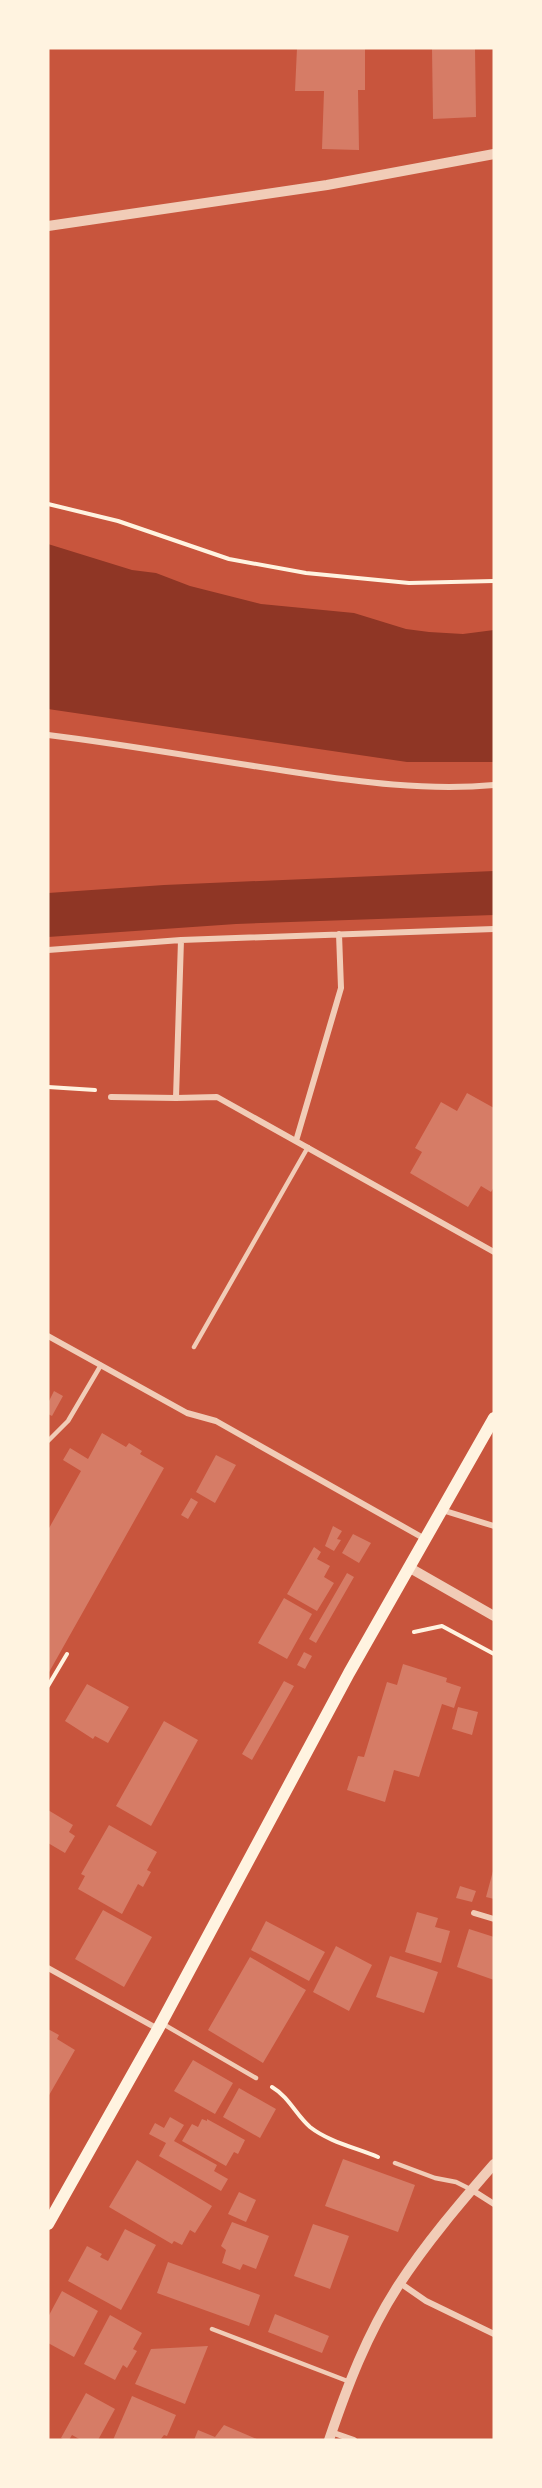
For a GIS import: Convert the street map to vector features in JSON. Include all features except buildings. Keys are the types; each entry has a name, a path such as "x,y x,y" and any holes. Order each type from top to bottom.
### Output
{"main road":[{"path":"48,2224 159,2026 349,1673 494,1418"}],"street":[{"path":"48,226 327,185 494,154"},
{"path":"48,735 363,782 422,787 494,785"},
{"path":"48,950 181,940 494,929"},
{"path":"296,1141 341,988 339,934"},
{"path":"176,1098 181,940"},
{"path":"111,1097 217,1097 494,1252"},
{"path":"48,1336 187,1413 216,1421 425,1539"},
{"path":"442,1510 494,1526"},
{"path":"410,1568 494,1616"},
{"path":"474,1913 494,1919"},
{"path":"48,1968 159,2026"},
{"path":"354,2440 330,2436 363,2349 400,2283 429,2241 494,2164"},
{"path":"472,2190 494,2204"},
{"path":"400,2283 426,2301 494,2334"}],"lane":[{"path":"194,1347 308,1147"},
{"path":"48,1441 68,1421 101,1365"},
{"path":"159,2026 256,2078"},
{"path":"396,2163 435,2178 456,2182 472,2190"},
{"path":"212,2329 350,2382"}],"path":[{"path":"48,504 118,521 229,559 306,573 410,583 494,581"},
{"path":"48,1087 111,1091 111,1097"},
{"path":"414,1632 442,1626 494,1654"},
{"path":"48,1686 67,1654"},
{"path":"256,2078 278,2090 310,2127 331,2139 396,2163"}],"shaded area":[{"path":"48,544 132,570 156,573 190,586 261,604 354,613 406,629 429,632 463,634 494,630 494,762 407,762 48,709"},
{"path":"494,871 494,915 236,924 48,937 48,893 164,885"}]}
